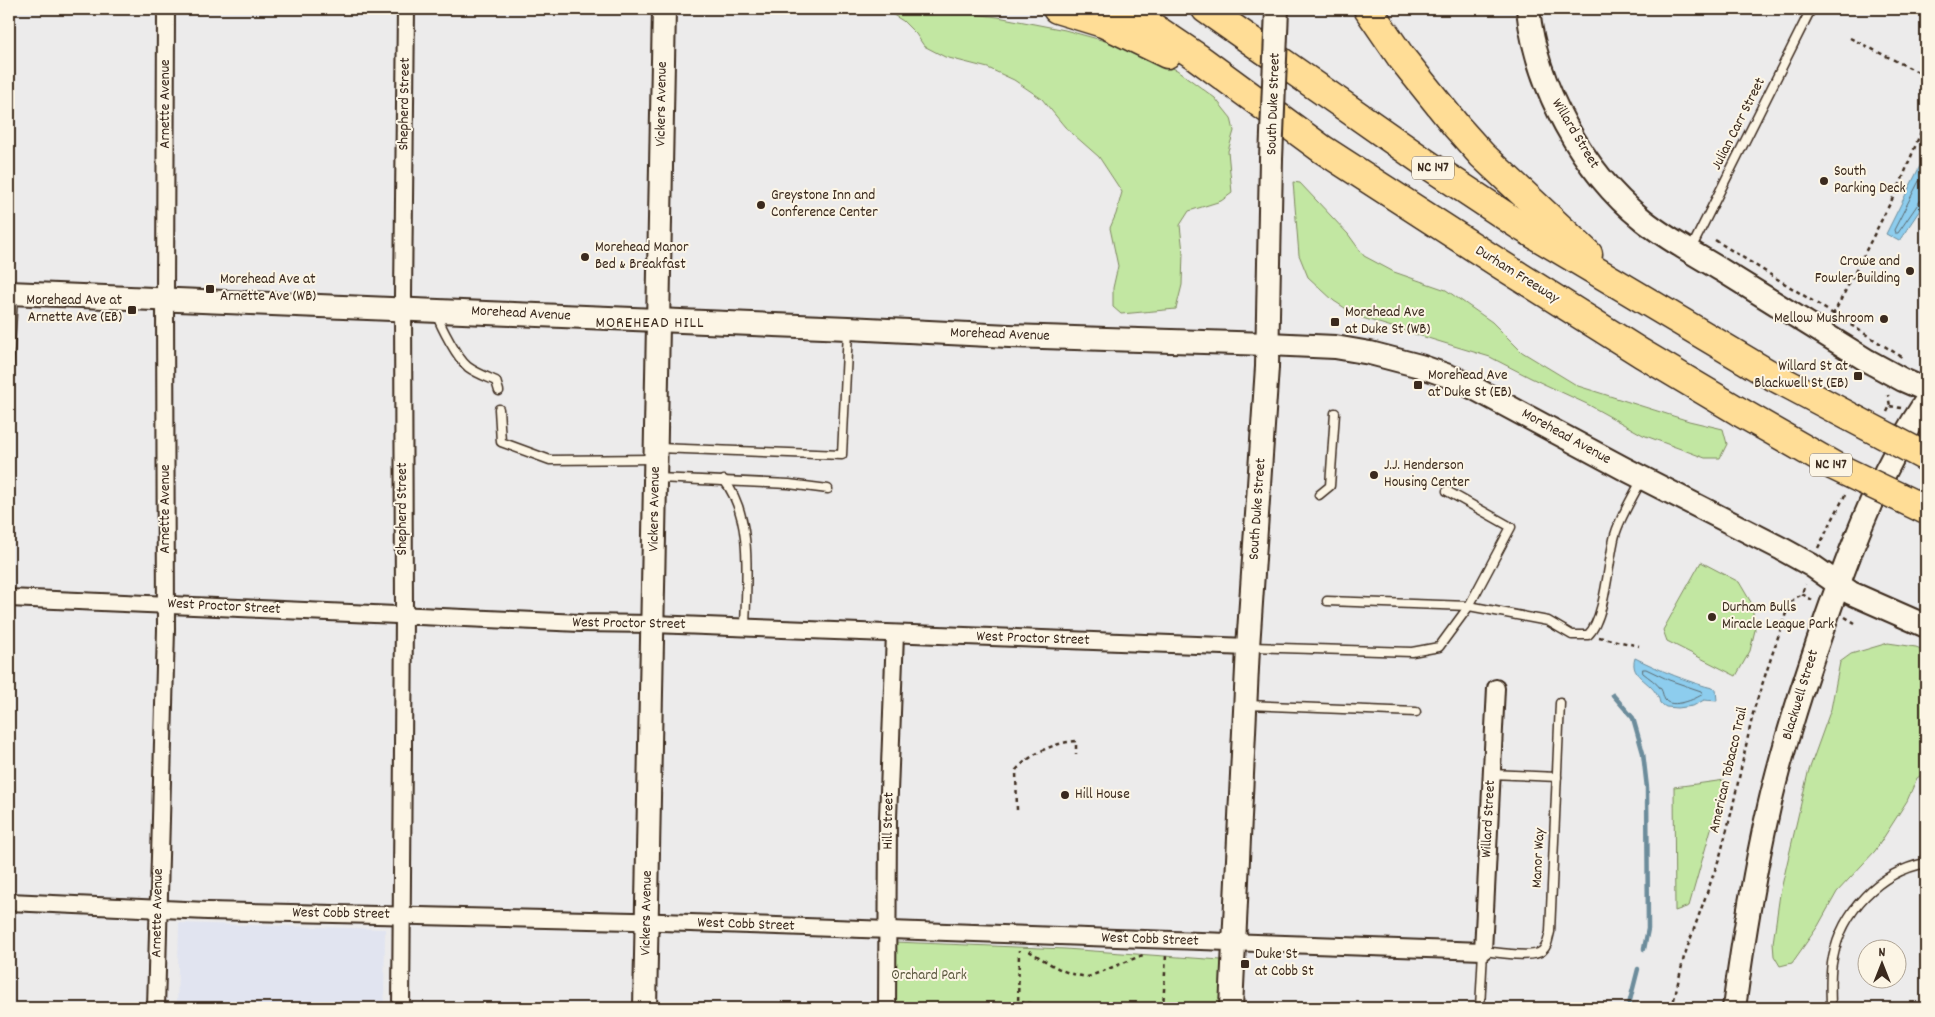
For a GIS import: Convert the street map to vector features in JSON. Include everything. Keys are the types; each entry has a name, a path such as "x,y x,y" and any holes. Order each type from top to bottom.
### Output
{"highway":[{"path":"1056,9 1103,23 1160,50 1322,149"},
{"name":"Durham Freeway","path":"1126,9 1197,57 1322,149 1535,287 1641,353 1834,466 1926,510"},
{"name":"NC 147","path":"1206,9 1427,164 1522,227 1668,316 1769,374 1926,457"},
{"path":"1368,9 1401,57 1482,155 1582,250 1668,316"}],"street":[{"name":"Arnette Avenue","path":"156,1008 166,604 166,9"},
{"name":"Shepherd Street","path":"401,1008 406,9"},
{"name":"Vickers Avenue","path":"645,1008 664,9"},
{"name":"South Duke Street","path":"1231,1008 1248,647 1262,470 1268,344 1271,159 1277,9"},
{"name":"Willard Street","path":"1528,9 1535,47 1551,96 1580,150 1600,176 1644,220 1868,361 1926,390"},
{"name":"Morehead Avenue","path":"11,293 1009,336 1268,344 1335,347 1370,353 1440,372 1502,402 1642,478 1782,549 1811,565 1838,585 1926,626"},
{"name":"Blackwell Street","path":"1734,1008 1769,807 1811,657 1854,541 1884,475 1926,401"},
{"name":"West Proctor Street","path":"9,598 580,623 653,624 1248,647"},
{"name":"Hill Street","path":"888,1008 888,818 895,634"},
{"name":"Willard Street","path":"1483,951 1496,688"},
{"name":"West Cobb Street","path":"9,902 207,911 888,930 1016,944 1233,943 1483,951"}],"lane":[{"name":"Julian Carr Street","path":"1690,250 1811,9"},
{"path":"9,366 11,293"},
{"path":"436,310 441,326 467,367 496,382 500,392"},
{"path":"499,409 501,442 550,460 656,462 842,455 848,328"},
{"path":"1319,495 1330,486 1335,413"},
{"path":"656,462 669,480 724,480 789,484 828,490"},
{"path":"1327,601 1469,606 1548,621 1572,635 1588,635 1595,629 1608,579 1615,535 1642,478"},
{"path":"724,480 733,492 743,530 747,566 745,628"},
{"path":"1248,647 1412,652 1439,647 1469,606 1511,527 1447,491"},
{"name":"Manor Way","path":"1483,951 1531,955 1541,952 1547,945 1550,932 1560,703"},
{"path":"1245,705 1416,712"},
{"path":"1491,774 1556,777"},
{"path":"1831,1008 1832,959 1838,937 1849,918 1864,896 1887,877 1909,866 1926,863"},
{"path":"1480,1008 1483,951"}],"path":[{"path":"1850,38 1926,76"},
{"path":"1833,314 1901,182 1926,119"},
{"path":"1715,240 1910,361"},
{"name":"American Tobacco Trail","path":"1672,1008 1684,957 1720,856 1764,674 1790,604 1802,594"},
{"path":"1588,635 1639,646"},
{"path":"1017,810 1016,770 1023,763 1042,751 1060,743 1076,741 1076,754"},
{"path":"1018,1008 1016,944 1056,968 1081,977 1088,977 1151,954"},
{"path":"1163,1008 1164,954 1175,955"},
{"path":"1005,1008 1018,1003 1030,1003 1042,1008"}],"shaded area":[{"path":"179,923 385,929 384,1008 177,1008"}],"green space":[{"path":"891,9 925,9 951,14 998,17 1065,30 1116,44 1177,70 1215,98 1231,118 1234,131 1228,151 1232,193 1221,201 1189,211 1180,225 1183,252 1182,285 1176,309 1121,314 1113,307 1113,288 1118,266 1110,228 1122,192 1099,157 1065,127 1042,99 1014,80 988,68 945,57 924,46 916,34 903,21 887,11"},
{"path":"1293,182 1300,183 1348,234 1364,256 1394,272 1446,290 1492,322 1522,352 1578,386 1689,421 1723,429 1727,444 1720,458 1705,458 1643,435 1587,404 1490,357 1359,317 1334,301 1308,277 1299,255"},
{"name":"Durham Bulls Miracle League Park","path":"1701,562 1739,582 1752,604 1755,630 1750,651 1736,676 1667,641 1663,630"},
{"path":"1888,643 1916,647 1926,651 1926,772 1917,778 1907,801 1875,851 1837,892 1818,926 1792,963 1780,966 1774,956 1773,943 1780,894 1808,773 1831,709 1840,662 1851,654"},
{"path":"1725,780 1689,906 1675,911 1674,787"},
{"name":"Orchard Park","path":"895,942 1065,949 1221,960 1220,1008 895,1008"}],"water":[{"path":"1926,154 1926,163 1921,174 1926,177 1926,201 1899,241 1886,234"},
{"path":"1635,658 1675,676 1716,689 1717,701 1704,700 1693,706 1666,707 1660,703 1653,690 1635,671"}],"waterway":[{"path":"1613,695 1633,718 1643,753 1647,788 1648,929 1644,949"},
{"path":"1628,1008 1638,969"}],"place":[{"name":"South Parking Deck","path":"1824,181"},
{"name":"Greystone Inn and Conference Center","path":"761,205"},
{"name":"Morehead Manor Bed & Breakfast","path":"585,257"},
{"name":"Crowe and Fowler Building","path":"1910,271"},
{"name":"Morehead Ave at Arnette Ave (WB)","path":"210,289"},
{"name":"Morehead Ave at Arnette Ave (EB)","path":"132,310"},
{"name":"Mellow Mushroom","path":"1884,319"},
{"name":"Morehead Ave at Duke St (WB)","path":"1335,322"},
{"name":"Willard St at Blackwell St (EB)","path":"1858,376"},
{"name":"Morehead Ave at Duke St (EB)","path":"1418,385"},
{"name":"J.J. Henderson Housing Center","path":"1374,475"},
{"name":"Durham Bulls Miracle League Park","path":"1712,617"},
{"name":"Hill House","path":"1065,795"},
{"name":"Duke St at Cobb St","path":"1245,964"}],"district":[{"name":"MOREHEAD HILL","path":"650,323"}]}
